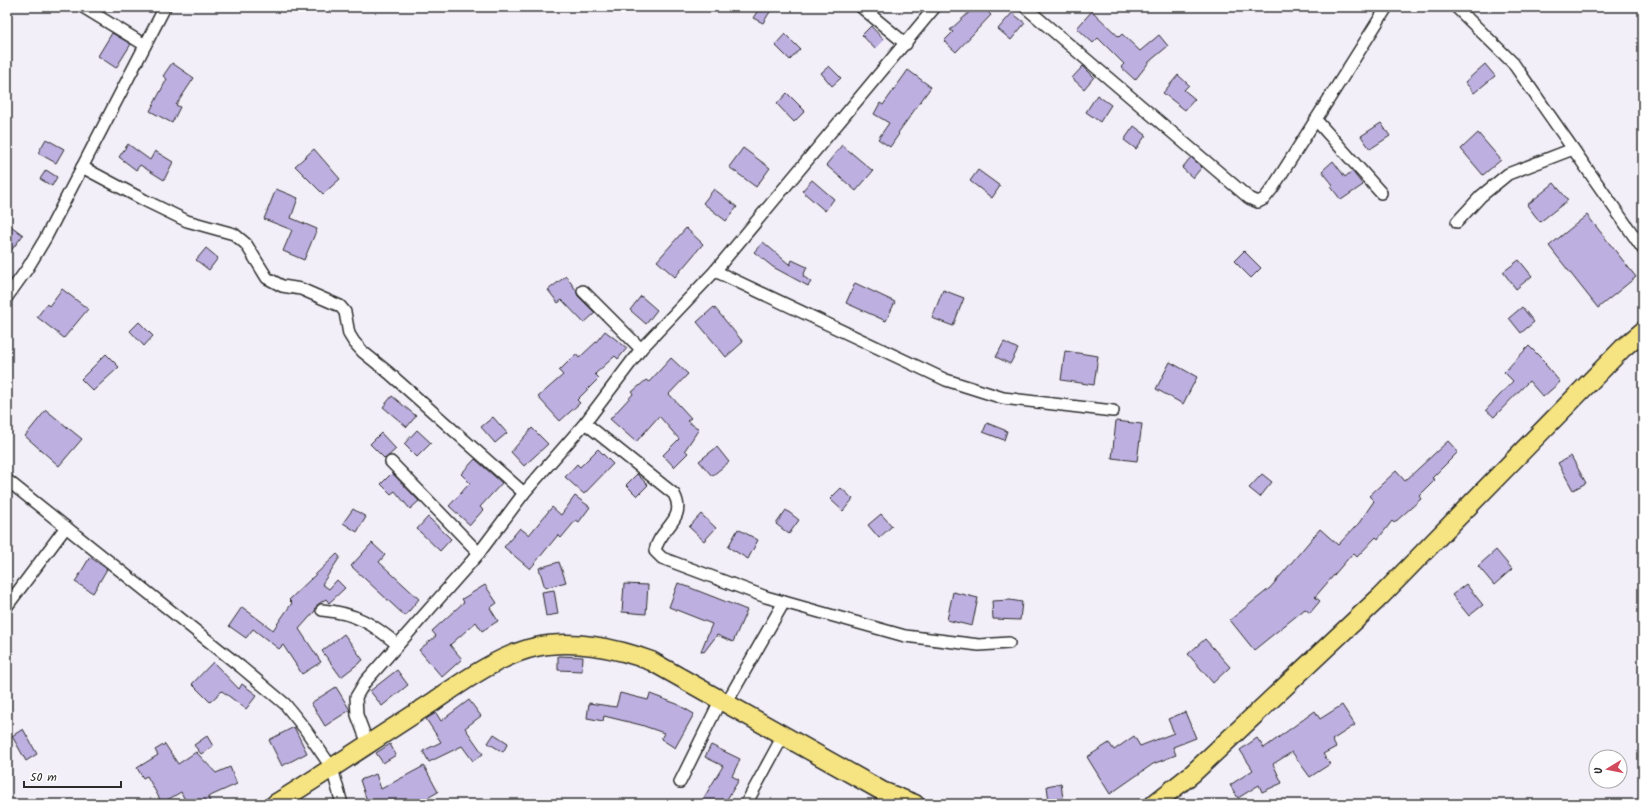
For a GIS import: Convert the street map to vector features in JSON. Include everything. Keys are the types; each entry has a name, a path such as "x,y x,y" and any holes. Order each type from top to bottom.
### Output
{"highway":[{"path":"1155,804 1192,774 1380,597 1623,348 1643,331"},
{"path":"275,804 463,681 510,656 535,647 562,644 626,652 651,660 724,700 783,736 882,791 915,804"}],"street":[{"path":"83,7 145,45"},
{"path":"7,297 27,269 45,238 165,7"},
{"path":"861,7 906,44"},
{"path":"368,744 357,715 356,697 365,682 478,553 524,493 585,424 641,349 715,271 839,120 906,44 935,7"},
{"path":"1025,7 1249,198 1258,202 1264,199 1272,190 1387,7"},
{"path":"1456,7 1513,63 1643,249"},
{"path":"1316,120 1381,193"},
{"path":"1458,222 1481,196 1508,174 1574,149"},
{"path":"82,167 187,221 234,234 246,244 267,278 282,286 301,289 340,306 345,312 349,334 363,352 389,373 524,493"},
{"path":"715,271 946,380 1003,398 1113,411"},
{"path":"583,291 641,349"},
{"path":"585,424 674,494 679,503 678,514 656,543 655,551 662,558 784,602 905,636 979,645 1009,643"},
{"path":"391,462 478,553"},
{"path":"7,480 285,704 332,768 342,804"},
{"path":"7,606 66,527"},
{"path":"680,782 724,700 784,602"},
{"path":"322,610 357,617 375,626 398,645"},
{"path":"746,804 783,736"}],"building":[{"path":"760,7 773,7 763,23 753,18"},
{"path":"975,7 983,7 991,15 956,52 944,41 953,32 950,30"},
{"path":"1092,11 1119,37 1122,34 1140,51 1159,35 1168,46 1150,61 1135,80 1121,67 1124,64 1098,38 1093,43 1077,28"},
{"path":"1012,13 1025,23 1011,40 998,29"},
{"path":"871,26 884,40 875,49 862,35"},
{"path":"112,33 131,44 116,68 98,56"},
{"path":"785,34 800,49 790,60 775,45"},
{"path":"172,63 194,78 176,105 180,107 172,123 150,111 167,79 163,76"},
{"path":"1485,64 1495,76 1474,93 1465,82"},
{"path":"829,66 841,78 832,86 821,73"},
{"path":"1083,66 1094,77 1084,89 1072,78"},
{"path":"908,70 931,87 898,133 899,134 890,147 878,139 889,123 874,114 880,103 883,105"},
{"path":"1178,75 1189,85 1184,90 1195,99 1185,110 1163,93"},
{"path":"787,93 805,111 794,122 777,104"},
{"path":"1097,95 1111,105 1100,122 1086,112"},
{"path":"1381,123 1390,136 1370,149 1361,136"},
{"path":"1134,126 1146,135 1136,149 1124,140"},
{"path":"1478,133 1501,160 1483,175 1461,149"},
{"path":"46,139 64,149 56,163 38,153"},
{"path":"128,144 150,160 155,151 173,162 164,180 140,165 136,170 119,157"},
{"path":"842,145 873,171 856,191 826,165"},
{"path":"743,148 770,168 756,187 729,167"},
{"path":"314,149 340,179 323,194 295,166"},
{"path":"1191,157 1202,167 1193,178 1182,168"},
{"path":"1333,161 1345,177 1352,171 1363,185 1341,200 1331,187 1333,185 1322,171"},
{"path":"46,170 57,177 52,186 40,179"},
{"path":"978,170 1000,186 992,198 970,181"},
{"path":"812,180 834,199 825,211 802,191"},
{"path":"1554,183 1568,200 1540,222 1527,205"},
{"path":"276,189 298,198 291,218 317,229 304,260 283,251 292,230 264,219"},
{"path":"714,189 737,207 726,221 703,203"},
{"path":"1587,215 1636,277 1598,308 1549,246"},
{"path":"7,223 23,235 7,256"},
{"path":"686,228 703,244 675,277 657,261"},
{"path":"763,242 790,265 792,260 807,267 803,276 811,282 808,286 773,267 754,252"},
{"path":"206,248 218,258 209,270 196,260"},
{"path":"1244,251 1261,268 1251,278 1234,261"},
{"path":"1519,260 1532,276 1516,289 1503,272"},
{"path":"566,276 576,290 578,296 595,313 584,323 562,300 558,303 548,290"},
{"path":"855,283 895,302 886,321 846,303"},
{"path":"62,289 88,309 64,338 37,317 47,304 49,306"},
{"path":"943,290 964,298 953,326 932,318"},
{"path":"641,296 657,310 646,324 630,310"},
{"path":"714,307 743,342 726,357 697,322"},
{"path":"1522,307 1534,322 1521,333 1509,318"},
{"path":"139,322 153,336 144,346 130,331"},
{"path":"605,331 627,348 618,359 615,356 595,374 599,378 577,400 580,403 560,421 538,397 563,375 559,371 576,354 579,358"},
{"path":"1004,342 1018,349 1010,364 996,357"},
{"path":"1529,346 1546,363 1545,364 1560,382 1543,397 1529,381 1494,417 1486,410 1513,381 1504,372"},
{"path":"1065,351 1098,356 1094,385 1061,380"},
{"path":"106,354 119,367 93,391 81,379"},
{"path":"671,358 688,374 669,394 691,418 687,421 699,429 685,450 688,453 674,467 663,455 679,439 659,416 636,442 610,419 633,394 632,392 646,380 649,382"},
{"path":"1170,362 1197,377 1183,404 1156,389"},
{"path":"392,396 416,416 407,427 383,407"},
{"path":"46,410 82,439 59,466 25,436"},
{"path":"493,417 507,433 495,443 481,427"},
{"path":"1116,421 1142,424 1137,461 1112,458"},
{"path":"987,423 1007,431 1004,440 983,432"},
{"path":"532,428 548,444 524,466 511,452"},
{"path":"417,430 431,443 417,457 404,444"},
{"path":"381,433 396,449 385,459 370,444"},
{"path":"1448,441 1458,452 1432,478 1435,480 1419,496 1421,499 1394,523 1392,521 1378,539 1376,537 1357,557 1353,553 1315,597 1320,601 1310,613 1305,609 1254,650 1230,620 1270,588 1320,529 1338,545 1359,523 1374,501 1369,496 1396,471 1405,481"},
{"path":"717,447 729,462 712,476 699,461"},
{"path":"598,449 613,464 584,494 565,477 577,464 580,467"},
{"path":"1571,456 1586,483 1573,490 1558,463"},
{"path":"475,459 502,483 480,507 483,510 470,525 449,506 470,483 461,474"},
{"path":"392,473 419,501 410,509 395,491 391,494 381,484"},
{"path":"637,474 648,485 637,496 626,485"},
{"path":"1262,474 1272,482 1260,497 1249,488"},
{"path":"841,488 853,499 843,511 830,499"},
{"path":"575,496 590,507 579,522 576,520 561,538 558,535 530,569 504,547 520,528 529,535 552,507 561,515"},
{"path":"353,509 366,517 357,532 343,523"},
{"path":"786,510 799,520 789,534 776,524"},
{"path":"701,514 716,528 704,541 689,527"},
{"path":"881,514 892,526 879,538 868,525"},
{"path":"428,517 451,539 440,551 417,529"},
{"path":"738,529 758,540 748,559 728,547"},
{"path":"372,543 385,555 379,562 419,599 405,616 351,566"},
{"path":"1496,550 1512,569 1494,585 1478,566"},
{"path":"337,554 340,557 322,584 329,589 337,580 345,588 329,603 326,599 317,605 315,611 299,629 321,662 302,674 283,645 279,649 253,629 246,638 229,626 242,607 273,630 292,603 289,600"},
{"path":"90,557 107,569 93,593 75,582"},
{"path":"559,562 566,582 545,588 539,568"},
{"path":"678,583 747,610 733,642 717,635 704,652 701,651 712,624 669,607"},
{"path":"624,584 648,585 646,614 622,612"},
{"path":"1466,584 1483,605 1469,616 1452,595"},
{"path":"485,585 497,603 490,608 498,621 482,631 476,622 450,645 462,659 442,677 419,650 436,636 432,631 464,602 462,599"},
{"path":"554,590 558,614 546,616 542,592"},
{"path":"953,592 978,598 972,626 947,620"},
{"path":"1010,600 1022,602 1020,620 993,619 992,601"},
{"path":"344,634 363,660 341,677 322,651"},
{"path":"1205,639 1230,667 1213,683 1188,654"},
{"path":"558,656 583,657 582,671 558,670"},
{"path":"213,662 239,689 242,684 257,695 246,709 222,691 210,702 192,684"},
{"path":"397,670 408,685 382,706 370,691"},
{"path":"336,687 350,710 325,726 311,703"},
{"path":"620,693 648,700 650,694 677,704 694,714 675,748 661,739 664,733 641,725 604,716 603,721 587,718 589,703 616,707"},
{"path":"469,700 481,716 465,728 483,754 473,761 462,746 429,762 423,751 441,742 426,719 436,713 441,721"},
{"path":"1342,705 1355,725 1332,740 1336,747 1323,754 1330,764 1310,777 1292,752 1273,764 1282,783 1262,792 1259,785 1238,798 1230,785 1253,770 1240,750 1257,738 1264,748 1315,711 1320,719"},
{"path":"1185,712 1196,738 1173,747 1176,755 1153,764 1110,794 1087,757 1109,743 1114,750 1134,736 1140,746 1174,733 1168,719"},
{"path":"294,727 307,753 282,766 269,740"},
{"path":"23,729 37,754 26,761 12,736"},
{"path":"494,734 508,743 503,752 488,743"},
{"path":"207,736 213,746 201,754 194,745"},
{"path":"165,744 178,764 196,752 216,773 230,767 237,784 208,797 211,804 187,804 181,792 162,803 147,776 143,778 137,768 158,755 155,750"},
{"path":"390,744 396,755 383,763 376,753"},
{"path":"711,745 740,759 732,776 739,780 724,804 700,804 723,766 705,757"},
{"path":"424,766 438,792 417,804 368,804 360,780 376,774 381,789"},
{"path":"1061,783 1063,799 1049,802 1047,786"}]}
